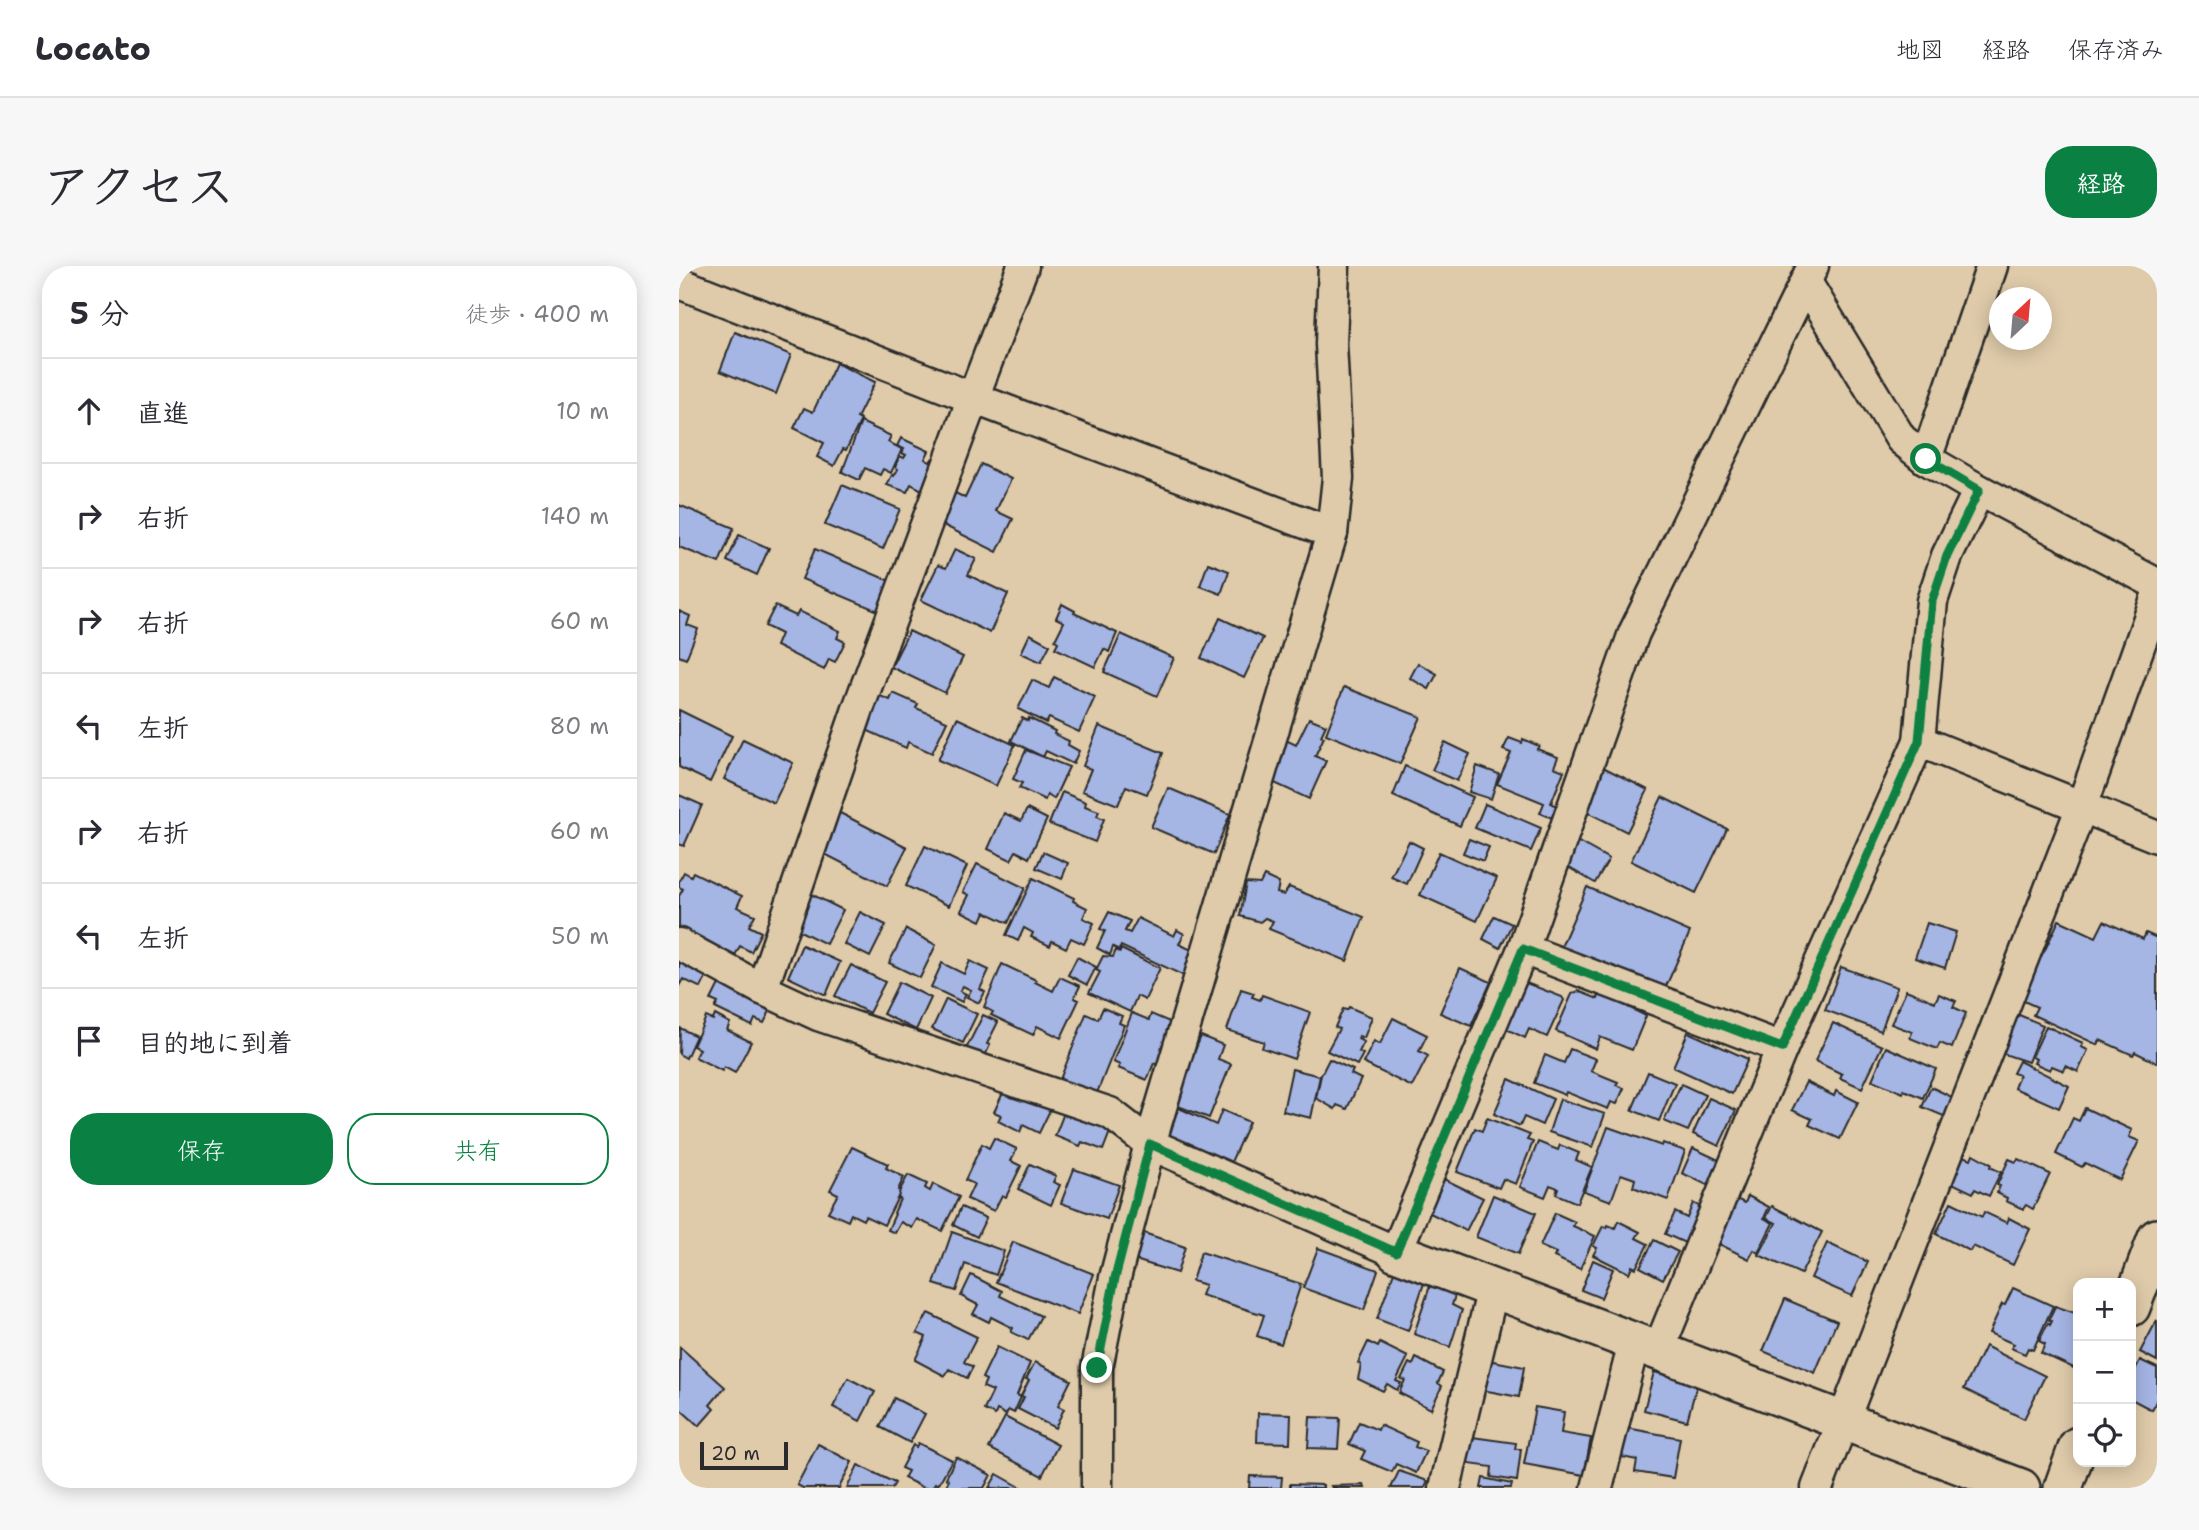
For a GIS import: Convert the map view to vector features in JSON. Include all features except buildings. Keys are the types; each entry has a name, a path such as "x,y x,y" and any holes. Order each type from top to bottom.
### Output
{"street":[{"path":"762,989 859,706 1023,266"},
{"path":"1097,1488 1097,1368 1115,1278 1150,1144 1332,533 1338,478 1331,344 1334,266"},
{"path":"1926,459 1992,266"},
{"path":"1809,274 1901,439 1926,459 1979,490 2157,584"},
{"path":"1396,1252 1523,949 1634,633 1809,274"},
{"path":"679,283 1332,533"},
{"path":"1597,1488 1646,1347 1919,741 1932,601 1947,556 1979,490"},
{"path":"1817,1488 2081,808 2157,596"},
{"path":"1919,741 2157,837"},
{"path":"679,944 762,989 818,1015 1110,1113 1150,1144 1396,1252 2021,1488"},
{"path":"1523,949 1782,1048"},
{"path":"2136,1294 2157,1238"},
{"path":"1445,1488 1493,1289"},
{"path":"2063,1488 2073,1460"}],"route":[{"path":"1097,1368 1115,1278 1150,1144 1396,1252 1523,949 1782,1048 1919,741 1932,601 1947,556 1979,490 1926,459"}]}
